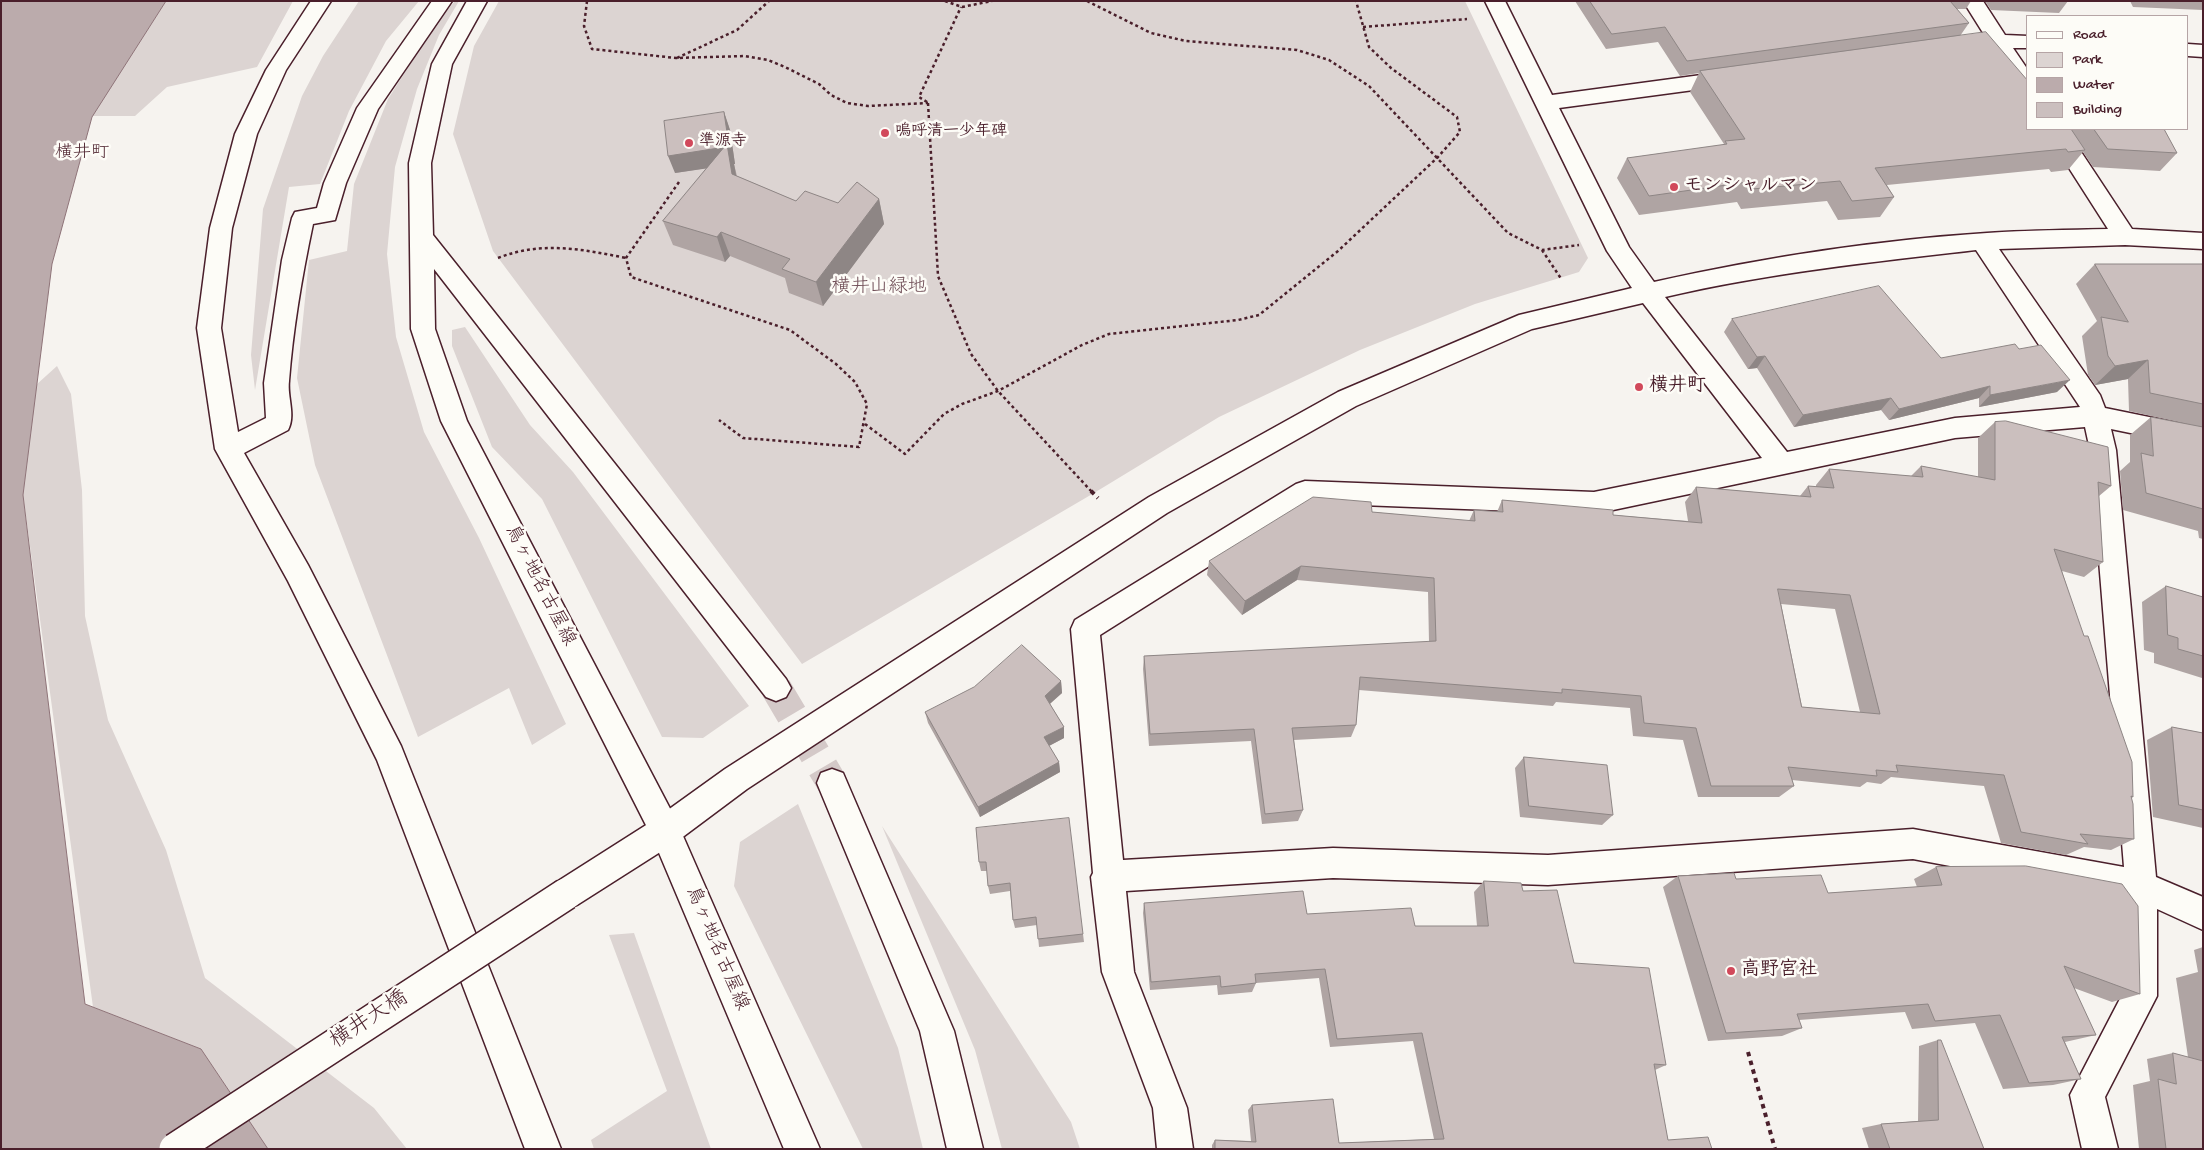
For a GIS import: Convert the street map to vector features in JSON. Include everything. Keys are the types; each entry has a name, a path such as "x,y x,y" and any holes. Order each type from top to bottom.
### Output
{"street":[{"path":"321,1 276,70 246,134 221,228 209,328 228,449 298,573 390,756 543,1149"},
{"path":"228,449 279,423 276,383 294,260 303,218 327,214 335,184 368,108 442,1"},
{"name":"鳥ヶ地名古屋線","path":"478,1 442,64 420,163 423,329 454,422 665,830 802,1149"},
{"path":"1495,1 1619,250 1647,292 1780,462"},
{"path":"1973,1 2026,84"},
{"path":"1934,50 1998,41 2026,42"},
{"path":"2189,50 2203,51"},
{"path":"1547,103 1748,75"},
{"path":"2056,130 2125,237"},
{"path":"420,235 776,688"},
{"name":"横井大橋","path":"175,1149 665,830 736,779 1158,505 1348,399 1527,321 1727,274 1859,255 1982,241 2125,237 2203,240"},
{"path":"1982,241 2091,402 2103,450 2141,886 2140,996 2087,1095 2100,1149"},
{"path":"1175,1149 1170,1108 1118,972 1107,877 1085,629 1305,492 1594,503 1780,462 1955,428 2096,416 2203,438"},
{"path":"832,782 937,1031 964,1149"},
{"path":"1107,877 1333,863 1548,870 1913,844 2141,886 2203,914"}],"path":[{"path":"587,1 584,24 586,39 592,49 676,58 745,56 768,60 819,84 831,95 847,103 868,106 928,103"},
{"path":"676,58 693,48 736,31 754,19 769,1"},
{"path":"945,1 952,6 970,8 992,1"},
{"path":"1087,1 1151,32 1186,41 1297,50 1329,60 1369,86 1508,233 1542,250 1564,282"},
{"path":"865,424 905,454 944,414 962,404 998,391 1082,345 1109,334 1238,320 1259,315 1308,278 1438,157 1460,132 1457,117 1391,68 1369,47 1356,1"},
{"path":"928,103 919,97 961,7"},
{"path":"1363,27 1472,18"},
{"path":"928,103 938,276 972,354 998,391 1098,498"},
{"path":"679,182 626,258 631,277 790,330 836,364 855,382 867,404 865,424 859,447 744,438 718,420"},
{"path":"498,258 511,252 549,245 626,258"},
{"path":"1542,250 1582,245"},
{"path":"1748,1052 1775,1149"}],"green space":[{"path":"166,1 293,1 257,67 167,87 135,116 92,116"},
{"path":"359,1 419,1 386,41 349,111 320,184 289,187 255,390 251,355 263,209 302,96 323,56"},
{"path":"455,1 459,1 439,35 417,89 395,167 387,254 396,337 424,432 479,538 566,724 532,745 509,688 418,737 315,465 297,378 309,260 347,251 354,184 388,99 437,22"},
{"name":"横井山緑地","path":"499,1 1465,1 1588,258 1579,272 1475,304 1360,350 1219,417 1094,493 802,664 493,251 453,134 474,46"},
{"path":"465,327 530,425 573,472 749,706 703,738 662,737 542,499 492,447 452,346 452,330"},
{"path":"57,366 71,394 82,490 85,616 108,720 166,850 205,978 374,1108 407,1149 268,1149 201,1049 93,1007 23,495 36,385"},
{"path":"798,804 898,1048 923,1149 863,1149 734,886 740,842"},
{"path":"882,826 1071,1122 1080,1149 1002,1149 975,1050"},
{"path":"634,933 711,1149 594,1149 591,1140 667,1091 609,935"}],"water":[{"path":"1,1 166,1 92,117 52,264 23,495 85,1004 201,1049 268,1149 1,1149"}],"building":[{"path":"1590,1 1950,1 1969,23 1687,61 1665,27 1612,34"},
{"path":"1986,32 2026,79 2026,130 2072,130 2085,150 2068,152 2066,149 1875,168 1894,197 1852,201 1840,181 1752,189 1748,182 1649,196 1627,158 1727,144 1725,141 1745,139 1700,71"},
{"path":"724,112 729,146 727,144 725,147 668,156 664,121"},
{"path":"2095,130 2165,130 2177,153 2108,149"},
{"path":"727,144 732,174 796,201 805,191 838,203 857,182 879,199 816,282 782,269 790,259 721,232 717,237 663,221"},
{"path":"2095,264 2203,264 2203,404 2150,393 2148,360 2115,366 2108,356 2101,317 2128,322"},
{"path":"1879,286 1941,358 2015,344 2019,349 2041,345 2070,380 1990,395 1990,386 1899,409 1891,398 1803,415 1765,356 1757,357 1732,319"},
{"path":"2151,417 2203,427 2203,509 2146,493 2141,453 2153,456"},
{"path":"2006,421 2108,447 2111,486 2098,482 2103,562 2054,549 2084,636 2088,636 2132,762 2133,797 2131,796 2134,839 2080,834 2088,844 2021,832 2004,775 1896,765 1898,772 1876,770 1877,776 1788,767 1794,786 1711,786 1696,728 1644,723 1641,696 1562,689 1562,693 1360,677 1356,725 1292,728 1303,810 1265,814 1254,729 1150,734 1144,656 1436,641 1434,578 1301,566 1245,601 1209,561 1313,497 1371,502 1372,512 1475,521 1474,510 1503,512 1502,500 1613,510 1613,515 1702,523 1696,487 1811,497 1808,486 1834,488 1829,469 1923,477 1921,466 1995,480 1995,422","holes":["1778,589 1850,595 1880,714 1802,707"]},
{"path":"2166,586 2203,597 2203,656 2178,649 2178,638 2168,635"},
{"path":"1022,645 1061,681 1045,696 1064,727 1044,737 1059,762 978,807 925,712 974,687"},
{"path":"2172,727 2203,733 2203,810 2179,805"},
{"path":"1524,757 1607,765 1613,815 1529,806"},
{"path":"1069,818 1083,934 1038,939 1036,917 1013,920 1010,883 988,886 986,862 979,862 976,828"},
{"path":"2026,866 2122,884 2138,906 2140,994 2064,966 2096,1035 2062,1037 2081,1079 2029,1083 2000,1015 1935,1021 1928,1004 1797,1014 1802,1028 1726,1033 1678,876 1734,873 1736,879 1821,875 1828,893 1942,885 1936,867"},
{"path":"1484,881 1521,883 1523,891 1557,890 1574,963 1649,968 1666,1065 1654,1064 1668,1140 1708,1137 1712,1149 1215,1149 1215,1140 1256,1142 1252,1105 1333,1099 1339,1143 1444,1139 1422,1033 1337,1039 1325,969 1255,974 1256,983 1221,987 1220,976 1151,982 1144,903 1303,891 1307,914 1411,908 1415,926 1488,926"},
{"path":"1938,1040 1941,1040 1984,1149 1890,1149 1881,1124 1938,1120"},
{"path":"2173,1053 2203,1061 2203,1149 2166,1149 2158,1079 2176,1084"}],"tunnel":[{"path":"776,688 832,783"}],"place":[{"name":"嗚呼清一少年碑","path":"885,133"},
{"name":"準源寺","path":"689,143"},
{"name":"モンシャルマン","path":"1674,187"},
{"name":"横井町","path":"1639,387"},
{"name":"高野宮社","path":"1731,971"}],"district":[{"name":"横井町","path":"82,154"}]}
